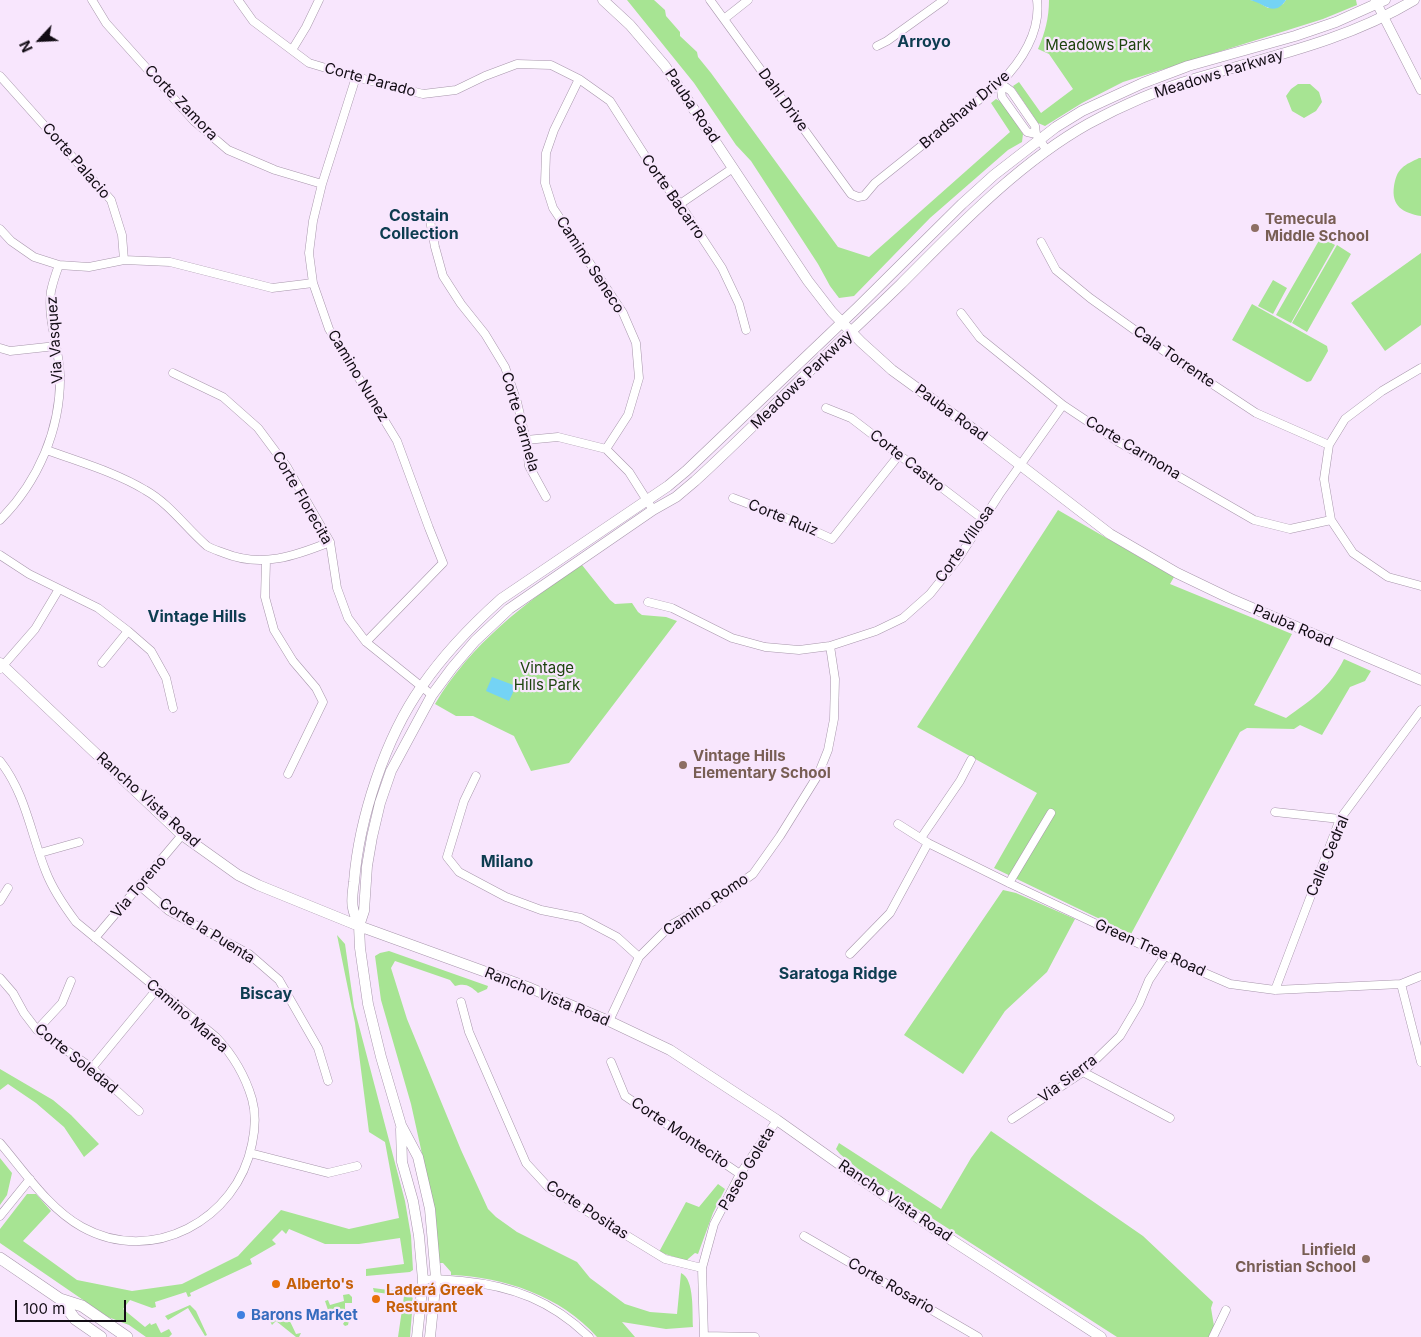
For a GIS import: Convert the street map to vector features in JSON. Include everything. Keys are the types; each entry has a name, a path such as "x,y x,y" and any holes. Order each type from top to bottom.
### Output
{"main road":[{"name":"Pauba Road","path":"603,0 630,25 665,66 808,281 851,332 892,370 1110,534 1176,573 1228,598 1421,680"},
{"name":"Meadows Parkway","path":"430,1337 436,1278 433,1234 418,1157 401,1125 368,1004 360,948 360,926 364,911 364,895 372,837 380,803 391,772 432,695 475,641 509,609 676,497 695,481 971,214 1002,186 1063,139 1146,96 1192,80 1300,50 1341,35 1414,0"},
{"name":"Meadows Parkway","path":"360,926 352,907 356,858 365,814 380,770 398,729 421,688 466,632 501,599 646,499 668,486 718,442 962,204 1038,137 1082,111 1143,83 1188,66 1296,36 1336,22 1379,1"},
{"name":"Rancho Vista Road","path":"1,666 182,836 238,875 258,885 360,926 530,988 609,1021 670,1050 777,1120 856,1176 1101,1337"},
{"name":"Meadows Parkway","path":"401,1125 402,1162 413,1201 419,1236 423,1280 417,1337"},
{"path":"0,1258 60,1299 82,1306 127,1337"},
{"path":"60,1299 75,1318 101,1337"}],"street":[{"name":"Corte Zamora","path":"92,0 106,23 188,114 228,150 275,170 322,184"},
{"name":"Corte Parado","path":"238,0 253,21 309,63 423,94 456,90 484,76 517,64 551,65 578,78"},
{"path":"292,50 320,0"},
{"name":"Dahl Drive","path":"710,0 834,172 851,194 858,197"},
{"path":"724,19 748,0"},
{"path":"877,46 944,0"},
{"name":"Bradshaw Drive","path":"858,197 864,196 875,183 1000,83 1023,56 1031,39 1037,15 1037,0"},
{"path":"1379,1 1383,16 1421,90"},
{"name":"Corte Palacio","path":"0,76 111,200 122,235 124,260"},
{"name":"Camino Nunez","path":"356,77 322,184 313,220 309,253 313,283 329,329 397,441 428,528 443,563 366,642"},
{"name":"Corte Bacarro","path":"578,78 610,101 652,166 680,204 722,268 739,304 746,330"},
{"name":"Camino Seneco","path":"578,78 554,130 546,153 545,183 553,208 623,313 636,343 639,378 628,415 606,449"},
{"path":"1000,83 1002,97 1027,132 1038,137 1048,151"},
{"path":"680,204 733,168"},
{"name":"Corte Carmela","path":"429,215 443,276 461,304 485,334 505,367 517,402 526,440 529,466 546,497"},
{"path":"0,229 11,241 34,257 59,265 89,267 124,260 170,262 272,288 313,283"},
{"name":"Cala Torrente","path":"1041,242 1056,270 1090,298 1185,366 1256,413 1329,445"},
{"name":"Via Vasquez","path":"0,520 12,508 34,478 47,450 58,407 60,374 51,319 51,292 59,265"},
{"name":"Corte Carmona","path":"961,313 980,338 1063,405 1117,441 1254,520 1290,529 1331,520"},
{"path":"0,348 10,350 56,346"},
{"path":"1421,368 1382,391 1345,419 1329,445 1324,479 1331,520 1353,553 1388,577 1421,586"},
{"name":"Corte Florecita","path":"173,373 222,397 258,428 287,467 330,542 337,588 348,618 366,642 432,695"},
{"name":"Corte Villosa","path":"648,602 672,608 732,638 765,647 799,650 830,646 876,631 903,618 930,594 958,559 998,495 1063,405"},
{"name":"Corte Castro","path":"826,408 851,418 984,520"},
{"path":"526,440 558,437 606,449 629,472 654,510"},
{"path":"47,450 102,470 145,490 163,503 208,547 238,559 266,561 298,555 330,542"},
{"name":"Corte Ruiz","path":"733,498 786,518 832,539 899,455"},
{"path":"0,555 29,574 98,608 151,651 166,678 173,708"},
{"path":"266,561 266,597 274,630 293,661 316,688 323,702 288,774"},
{"path":"1,666 35,629 59,589"},
{"path":"102,663 128,631"},
{"name":"Camino Romo","path":"609,1021 639,956 671,925 719,898 752,874 780,836 818,775 828,750 834,719 835,679 830,646"},
{"name":"Calle Cedral","path":"1276,990 1340,819 1421,710"},
{"path":"850,954 890,913 925,841 971,760"},
{"name":"Camino Marea","path":"0,1143 57,1208 82,1227 114,1238 130,1241 150,1240 184,1230 200,1222 215,1211 229,1196 241,1177 250,1153 255,1121 246,1079 216,1037 76,922 64,906 46,872 27,812 16,788 1,765"},
{"path":"476,776 464,801 447,857 459,872 506,897 541,910 581,918 617,937 639,956"},
{"path":"1275,812 1340,819"},
{"path":"1009,883 1051,813"},
{"name":"Green Tree Road","path":"898,824 925,841 1009,883 1165,956 1230,984 1276,990 1401,984 1421,976"},
{"name":"Via Toreno","path":"95,938 182,836"},
{"path":"40,853 79,842"},
{"name":"Corte la Puenta","path":"140,886 169,911 249,954 279,980 318,1048 328,1081"},
{"path":"0,901 8,888"},
{"name":"Via Sierra","path":"1012,1119 1083,1072 1120,1036 1139,1004 1149,980 1165,956"},
{"name":"Corte Soledad","path":"0,978 13,993 24,1013 37,1030 92,1068 139,1112"},
{"path":"37,1030 62,1003 71,981"},
{"path":"1401,984 1421,1062"},
{"path":"92,1068 157,989"},
{"name":"Corte Positas","path":"461,1002 469,1032 526,1163 548,1188 665,1259 702,1268"},
{"name":"Corte Montecito","path":"611,1062 625,1096 740,1174"},
{"path":"1083,1072 1170,1118"},
{"name":"Paseo Goleta","path":"704,1336 702,1268 714,1224 740,1174 777,1120"},
{"path":"250,1153 328,1173 357,1166"},
{"path":"0,1216 30,1178"},
{"name":"Corte Rosario","path":"804,1236 978,1337"},
{"path":"423,1280 436,1278 474,1282 529,1296 572,1321 589,1337"},
{"path":"1213,1337 1226,1310"},
{"path":"704,1336 755,1337"}],"green space":[{"path":"627,0 654,0 665,10 666,16 680,32 680,36 697,52 698,57 838,247 869,257 1010,132 991,103 996,99 1003,103 1023,134 1022,142 1008,150 930,218 854,296 839,298 751,161 736,145 694,83"},
{"name":"Meadows Park","path":"1049,0 1250,0 1256,1 1268,8 1283,4 1286,0 1356,0 1357,5 1323,19 1123,82 1082,103 1045,126 1038,123 1013,86 1019,82 1041,113 1073,89 1049,54 1038,49 1046,25"},
{"path":"1298,84 1310,84 1319,92 1322,102 1316,111 1304,118 1292,111 1286,96"},
{"path":"1421,158 1421,216 1404,210 1394,199 1396,176 1405,165"},
{"path":"1321,237 1335,245 1291,323 1276,315"},
{"path":"1337,245 1351,254 1307,332 1292,323"},
{"path":"1421,253 1421,325 1385,351 1351,303"},
{"path":"1273,280 1287,288 1273,314 1258,306"},
{"path":"1252,304 1327,346 1328,351 1311,381 1307,382 1232,340"},
{"path":"1058,510 1174,577 1170,584 1292,634 1254,705 1286,718 1326,686 1344,659 1371,671 1365,681 1350,687 1322,735 1300,725 1294,729 1247,728 1240,732 1131,934 994,868 1037,793 917,727"},
{"name":"Vintage Hills Park","path":"582,565 615,604 632,603 642,615 666,617 677,621 569,763 531,771 514,736 473,716 456,716 435,704 465,663 500,626 540,594"},
{"path":"1003,890 1016,893 1075,919 1047,972 1005,1011 963,1074 904,1035"},
{"path":"337,935 345,944 354,1007 405,1201 411,1236 413,1270 410,1272 366,1276 366,1269 404,1264 400,1238 359,1244 325,1244 289,1229 286,1234 282,1230 272,1240 276,1244 250,1259 252,1264 190,1293 191,1296 188,1297 186,1292 155,1302 156,1307 152,1308 130,1300 123,1309 145,1327 150,1323 151,1325 156,1323 161,1333 169,1329 172,1334 169,1337 146,1337 129,1325 108,1317 0,1243 0,1229 27,1194 36,1194 51,1211 23,1241 77,1280 132,1291 182,1284 238,1256 281,1210 349,1229 399,1218 385,1142 369,1132 355,1023"},
{"path":"389,951 488,986 487,989 478,993 468,986 455,986 450,980 395,961 391,968 407,1019 461,1150 488,1209 517,1232 577,1262 590,1278 625,1304 650,1312 677,1314 681,1273 689,1282 691,1289 693,1327 666,1329 622,1322 635,1337 597,1337 566,1310 530,1291 491,1280 451,1275 451,1272 443,1263 439,1263 434,1208 411,1104 381,1000 375,956"},
{"path":"0,1069 53,1100 71,1115 99,1144 84,1157 64,1127 36,1103 8,1084 0,1090"},
{"path":"991,1131 1143,1236 1213,1302 1211,1308 1214,1326 1209,1337 1117,1337 868,1177 836,1149 839,1143 941,1209 971,1158"},
{"path":"0,1158 12,1173 7,1195 0,1205"},
{"path":"718,1184 725,1189 713,1213 698,1254 695,1253 687,1261 659,1252 686,1202 699,1207"},
{"path":"373,1288 411,1293 413,1300 410,1337 398,1337 404,1296 374,1292"},
{"path":"349,1294 352,1297 352,1303 345,1303 345,1309 351,1311 348,1325 345,1326 343,1324 346,1319 334,1310 329,1313 325,1301 328,1300 330,1305 344,1301 343,1295"},
{"path":"190,1305 196,1311 207,1335 205,1336 188,1308 168,1320 165,1316"},
{"path":"291,1311 293,1315 288,1317 296,1334 301,1333 299,1337 296,1337 276,1321 272,1325 270,1321"}],"water":[{"path":"1250,0 1286,0 1282,5 1273,9"},
{"path":"492,677 516,686 509,701 486,691"}],"place":[{"name":"Temecula Middle School","path":"1255,228"},
{"name":"Vintage Hills Elementary School","path":"683,765"},
{"name":"Linfield Christian School","path":"1366,1259"},
{"name":"Alberto's","path":"276,1284"},
{"name":"Laderá Greek Resturant","path":"376,1299"},
{"name":"Barons Market","path":"241,1315"}],"district":[{"name":"Arroyo","path":"924,42"},
{"name":"Costain Collection","path":"419,225"},
{"name":"Vintage Hills","path":"197,617"},
{"name":"Milano","path":"507,862"},
{"name":"Saratoga Ridge","path":"838,974"},
{"name":"Biscay","path":"266,994"}]}
